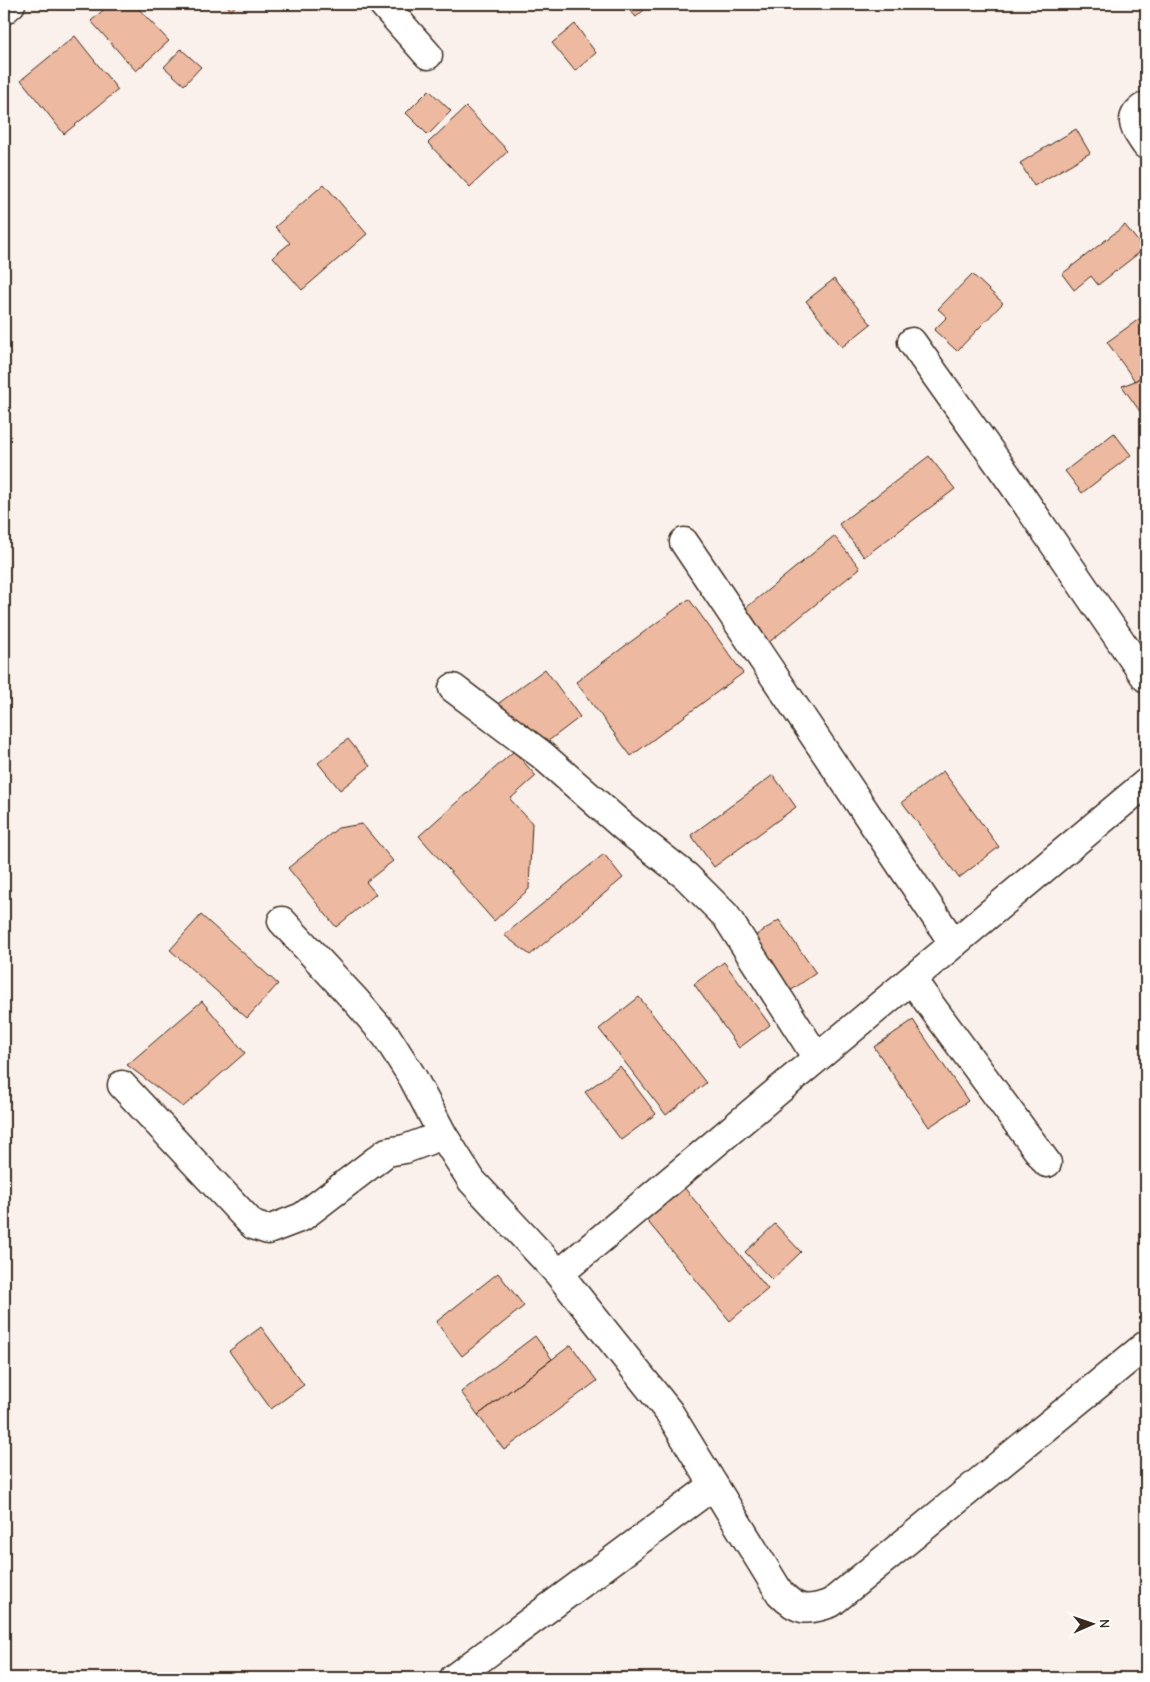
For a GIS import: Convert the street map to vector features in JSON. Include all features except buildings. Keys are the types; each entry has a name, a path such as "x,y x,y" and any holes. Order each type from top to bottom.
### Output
{"street":[{"path":"4,10 11,4"},
{"path":"383,4 428,56"},
{"path":"1146,106 1141,109 1134,119 1134,128 1146,144"},
{"path":"912,342 1013,484 1146,678"},
{"path":"684,542 954,944"},
{"path":"454,688 542,755 625,828 686,876 720,909 817,1058"},
{"path":"559,1274 1146,783"},
{"path":"282,922 357,1002 386,1037 413,1078 443,1135 472,1181 559,1274 669,1412 780,1592 788,1601 802,1609 819,1607 830,1603 1146,1345"},
{"path":"912,980 1047,1163"},
{"path":"122,1085 253,1225 268,1230 302,1217 387,1152 405,1149 443,1135"},
{"path":"454,1678 714,1485"}]}
